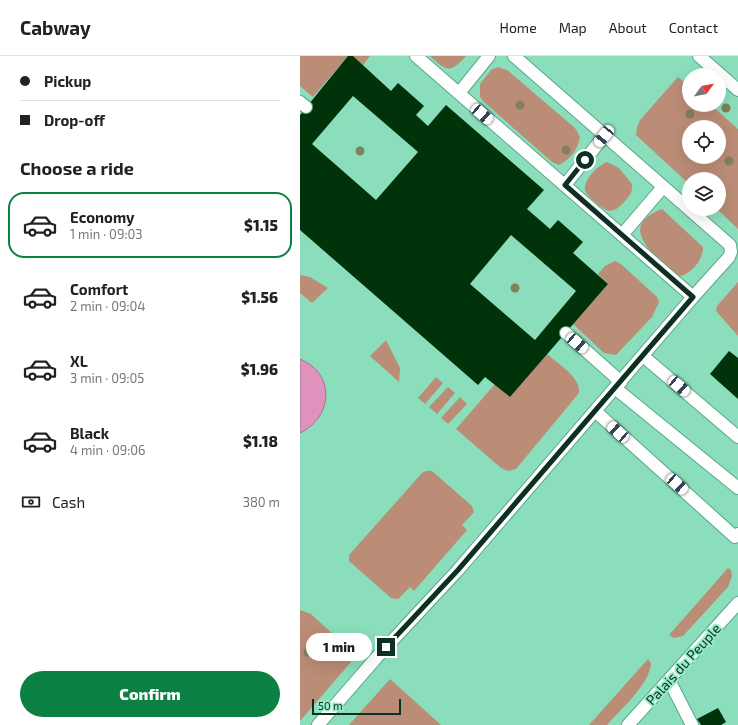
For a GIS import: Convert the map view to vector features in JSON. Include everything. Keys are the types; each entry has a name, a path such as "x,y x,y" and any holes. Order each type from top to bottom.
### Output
{"street":[{"path":"416,56 693,297"},
{"path":"459,93 489,56"},
{"path":"318,725 377,657 458,570 729,256 731,248 726,242 514,56"},
{"path":"699,56 738,90"},
{"path":"565,185 604,136"},
{"path":"622,235 662,187"},
{"path":"566,333 618,385 738,488"},
{"path":"643,356 738,437"},
{"path":"595,411 737,537"},
{"name":"Palais du Peuple","path":"635,722 669,680 738,603"},
{"path":"669,680 687,723"}],"shaded area":[{"path":"300,56 348,56 313,97 300,86"},
{"path":"353,56 370,56 363,65"},
{"path":"430,56 466,56 456,66 448,68 440,65"},
{"path":"498,67 507,70 575,128 580,137 579,142 573,154 563,163 559,165 552,162 480,97 480,84 491,70"},
{"path":"678,77 682,80 682,112 719,112 738,129 738,229 724,216 726,216 726,172 682,172 682,178 636,135 640,120"},
{"path":"607,162 619,168 632,184 632,191 628,197 616,209 609,211 605,210 598,204 586,193 585,190 585,186 592,173"},
{"path":"662,209 703,247 699,262 692,270 678,277 651,251 644,242 640,233 641,224 648,216"},
{"path":"615,261 621,264 657,297 659,302 652,317 616,355 604,353 573,324 608,284 598,274 605,266"},
{"path":"300,275 310,277 328,288 312,303 300,293"},
{"path":"738,282 738,336 716,311 717,306"},
{"path":"386,340 400,368 399,382 370,356"},
{"path":"547,354 573,376 579,387 579,393 516,469 508,471 501,468 456,429 495,384 510,397"},
{"path":"300,359 312,366 320,375 325,385 326,396 324,407 319,417 311,426 300,433"},
{"path":"436,377 443,383 425,404 418,398"},
{"path":"448,387 455,393 437,414 429,407"},
{"path":"460,397 467,404 448,424 441,418"},
{"path":"432,471 472,506 474,512 462,525 467,530 414,591 410,587 398,599 391,598 349,561 349,555 422,473"},
{"path":"728,568 731,570 732,576 728,587 683,636 674,638 669,635"},
{"path":"300,610 311,614 348,648 352,655 351,662 300,721"},
{"path":"648,659 651,663 646,679 627,704 607,725 589,725"},
{"path":"390,679 441,725 349,725"}],"building":[{"path":"348,56 353,56 391,91 398,83 424,106 416,115 428,126 446,105 544,190 527,209 550,229 558,220 583,242 573,253 608,284 510,397 485,377 478,385 300,230 300,115","holes":["353,96 418,152 376,200 312,144","511,235 576,291 535,340 470,284"]},
{"path":"729,351 738,358 738,399 710,374"},
{"path":"718,708 726,722 721,725 701,725 697,719"}],"route":[{"path":"386,647 458,570 693,297 565,185 585,160"}]}
